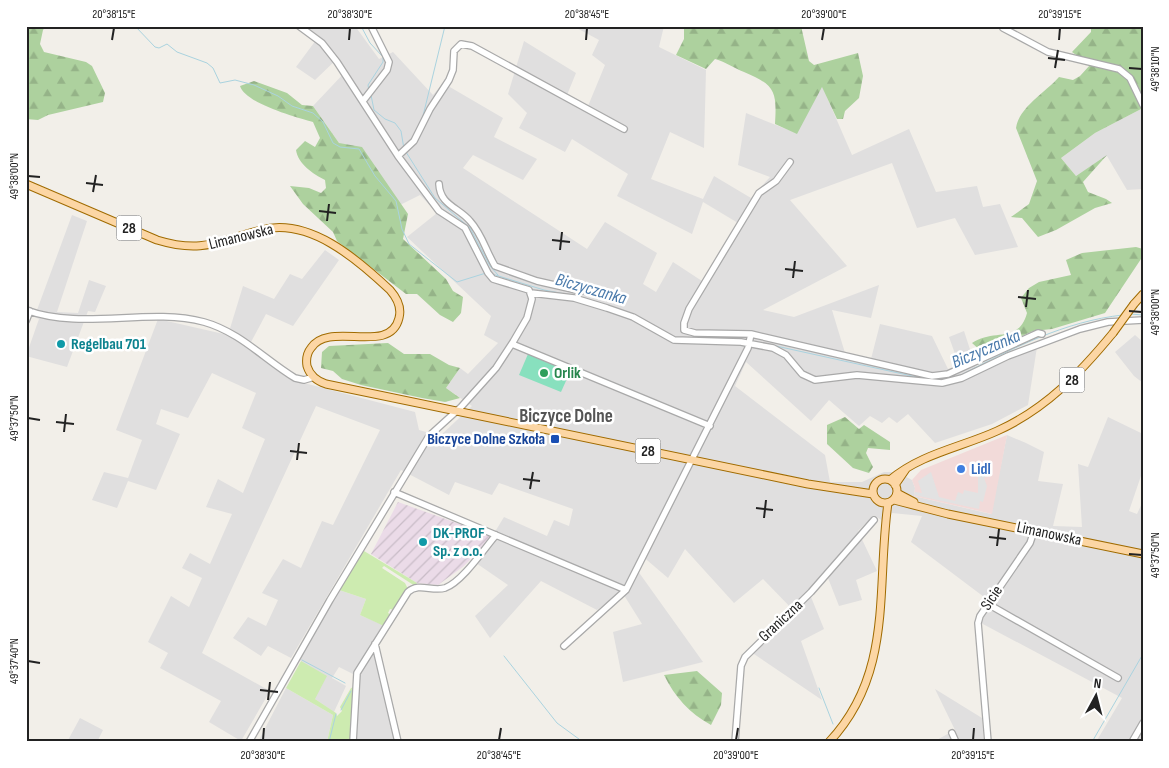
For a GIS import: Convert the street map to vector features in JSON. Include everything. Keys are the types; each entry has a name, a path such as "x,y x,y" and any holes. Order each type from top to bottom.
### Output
{"main road":[{"name":"Limanowska","path":"26,184 157,240 185,247 214,245 266,228 295,228 323,239 365,270 396,297 400,310 398,323 391,331 380,336 329,337 319,340 311,347 307,357 308,370 314,377"},
{"name":"28","path":"314,377 335,387 456,412 839,489 873,491 879,480 892,482 906,469 926,458 990,434 1022,418 1066,386 1143,294"},
{"path":"829,742 857,702 872,665 882,609 884,531 892,482"},
{"path":"873,491 890,500"},
{"name":"Limanowska","path":"890,500 1143,554"}],"street":[{"path":"299,26 322,43 439,211 465,228 493,280 521,287 581,291"},
{"path":"363,101 387,70 389,62 371,26"},
{"path":"1003,28 1048,52 1119,69 1130,78 1143,104"},
{"path":"401,154 414,141 430,109 448,80 453,70 454,51 461,44 472,46 624,129"},
{"path":"790,162 776,181 760,193 689,309 684,323 684,330 694,333 751,334 932,376 948,374 1038,333 1042,334"},
{"path":"438,184 444,201 470,221 482,239 494,266 534,288 574,298 633,317 674,340 750,343 780,352 802,374 815,380 857,375 942,383 962,378 1008,356 1080,328 1108,322 1143,320"},
{"path":"465,228 470,221"},
{"path":"249,742 428,436 456,412 496,368 512,344 527,318 534,288"},
{"path":"26,321 28,311 56,317 129,319 169,316 192,319 230,333 295,378 304,380 314,377"},
{"path":"564,646 626,590 710,426 750,343 751,334"},
{"path":"512,344 710,426"},
{"path":"394,492 626,590"},
{"name":"Graniczna","path":"735,742 741,666 745,657 811,592 874,520"},
{"name":"Sicie","path":"988,742 978,623 988,604 1030,543 1034,531"},
{"path":"353,742 356,676 408,592 420,587 439,589 453,583 496,535"},
{"path":"988,604 1118,678"},
{"path":"375,644 398,742"},
{"path":"1132,742 1143,723"},
{"path":"952,733 956,742"}],"shaded area":[{"path":"305,26 355,26 379,59 393,52 433,95 443,83 503,118 494,137 537,159 523,180 473,155 463,168 587,249 605,222 657,253 643,284 656,292 673,262 702,281 738,223 703,202 692,234 617,196 628,174 572,139 565,152 519,128 527,113 508,94 524,41 576,73 567,95 588,106 605,65 592,55 599,40 573,26 664,26 659,47 706,70 704,148 670,132 651,179 703,199 714,176 751,198 770,177 738,165 746,113 796,133 822,86 852,155 909,129 936,192 977,186 983,207 1000,204 1018,247 975,255 955,218 917,228 892,163 790,200 847,266 763,310 794,317 879,285 871,318 832,310 845,353 871,359 880,324 932,336 948,369 959,365 949,337 964,331 978,374 1037,347 1028,405 992,424 935,443 908,414 897,423 889,417 882,423 870,416 859,426 829,400 811,421 746,362 735,386 825,455 830,482 862,482 884,472 897,472 912,480 915,488 914,496 991,514 1007,435 1026,443 1044,452 1038,481 1063,484 1053,526 1082,527 1078,464 1088,467 1108,417 1143,434 1143,470 1129,511 1137,514 1143,501 1143,742 1096,742 1122,698 981,623 992,603 911,542 922,516 892,513 887,524 874,515 858,531 877,571 856,580 862,600 839,606 828,578 811,597 824,629 801,641 822,700 751,652 795,612 763,579 734,603 685,549 668,578 641,555 635,567 703,662 623,682 613,632 642,624 622,592 597,610 541,581 490,638 475,616 508,585 476,563 504,517 547,536 554,520 569,526 573,509 499,483 492,495 455,482 449,495 401,470 291,658 268,646 261,656 233,638 248,617 266,626 278,600 262,593 283,559 301,568 322,521 333,525 380,430 316,406 202,653 270,691 241,741 209,722 221,701 160,668 168,653 148,642 171,596 189,607 202,578 182,568 190,553 210,564 232,514 206,507 218,479 243,493 265,439 242,428 256,393 212,373 188,418 161,409 156,424 180,434 156,490 128,481 117,508 92,500 104,472 128,478 142,440 116,430 158,319 228,335 243,286 274,299 290,274 302,279 325,250 339,260 293,326 266,314 251,342 304,383 415,412 419,430 440,436 472,406 446,388 460,368 468,374 498,343 484,335 491,316 407,237 437,213 420,195 400,205 339,143 313,106 347,70 338,58 315,80 296,67 319,36"},
{"path":"1143,108 1143,189 1127,190 1107,156 1076,176 1061,158 1095,133"},
{"path":"72,215 87,221 57,312 78,313 89,280 106,286 95,312 88,311 67,367 26,356 39,319 27,314 26,316 26,306 37,310"},
{"path":"1135,335 1143,342 1143,383 1134,376 1115,352"},
{"path":"1007,435 992,514 914,496 915,488 912,480 921,470"},
{"path":"931,472 939,497 955,501 958,492 963,494 964,490 978,493 978,476 990,472 991,475 984,478 987,486 983,502 980,501 979,509 914,495 915,492 922,493 918,481"},
{"path":"398,502 493,536 464,566 438,585 417,583 371,554"},
{"path":"339,590 366,599 360,615 383,625 353,674 339,667 332,678 346,686 334,712 315,699 299,660"},
{"path":"375,650 397,742 354,742 358,677"},
{"path":"286,688 333,715 327,742 258,742"},
{"path":"935,689 982,718 984,742 933,742 955,730"},
{"path":"80,718 103,730 97,742 67,742"}],"green space":[{"path":"26,26 46,26 43,30 40,44 44,52 86,62 92,66 105,93 103,102 48,115 38,120 26,119"},
{"path":"684,26 801,26 809,61 814,65 858,53 863,76 859,98 845,111 843,119 837,119 822,87 797,134 775,124 774,96 768,85 762,81 715,59 706,69 676,55 684,39"},
{"path":"1091,26 1143,26 1143,108 1095,133 1061,158 1076,176 1107,155 1083,182 1088,192 1112,203 1095,208 1056,230 1038,237 1022,218 1011,217 1029,204 1037,181 1016,128 1018,120 1027,107 1059,77 1073,80 1080,76 1090,65 1072,52 1091,32"},
{"path":"254,81 287,93 302,105 313,106 339,143 362,147 408,214 403,239 446,279 453,291 463,297 461,313 453,322 440,315 417,294 406,294 337,241 333,232 303,204 290,186 309,188 321,193 326,188 325,180 311,172 303,164 296,150 305,141 315,147 320,138 313,122 261,104 244,92 240,86"},
{"path":"1136,247 1143,249 1143,256 1105,313 1052,329 1033,331 987,352 981,351 972,343 988,336 1004,334 1018,329 1027,313 1021,298 1029,288 1039,282 1071,275 1066,260 1082,253"},
{"path":"388,343 404,354 430,354 449,365 460,368 446,388 460,398 445,402 361,385 342,379 333,371 321,368 322,352 329,346"},
{"name":"Orlik","path":"528,354 570,372 561,392 519,375"},
{"path":"845,417 859,429 864,425 890,442 890,450 868,448 866,453 873,467 869,473 853,468 827,444 827,425"},
{"path":"364,551 417,583 415,586 384,566 382,568 405,583 408,589 394,610 390,609 388,613 391,615 384,626 360,615 366,599 339,590 360,553"},
{"path":"301,661 327,676 315,699 336,713 337,716 342,711 340,707 351,688 354,687 351,742 327,742 333,715 286,688"},
{"path":"697,671 722,693 721,705 711,725 683,704 664,675"}],"waterway":[{"name":"Biczyczanka","path":"135,26 155,47 159,48 167,44 177,52 207,63 213,68 220,83 235,80 254,85 278,96 292,106 313,113 323,122 333,143 340,147 359,149 375,176 396,201 402,229 409,244 457,282 486,273"},
{"path":"361,26 370,43 383,57 383,62 368,85 369,91"},
{"path":"422,120 445,26"},
{"path":"371,95 374,110 385,119 395,123 401,131 404,149"},
{"path":"406,152 435,198 470,228 490,266 498,275"},
{"name":"Biczyczanka","path":"492,274 544,290 570,295"},
{"name":"Biczyczanka","path":"615,308 634,315"},
{"name":"Biczyczanka","path":"1130,314 1143,315"},
{"name":"Biczyczanka","path":"959,376 1018,346 1059,330 1101,318 1123,315"},
{"name":"Biczyczanka","path":"699,338 748,340"},
{"name":"Biczyczanka","path":"752,341 760,343"},
{"name":"Biczyczanka","path":"776,346 921,378"},
{"name":"Biczyczanka","path":"937,380 946,379"},
{"path":"1092,742 1143,654"},
{"path":"504,656 557,723 583,742"},
{"path":"302,660 345,683"},
{"path":"819,688 833,724"},
{"path":"341,710 351,691"},
{"path":"329,742 336,714"}],"place":[{"name":"Regelbau 701","path":"61,344"},
{"name":"Orlik","path":"544,373"},
{"name":"Biczyce Dolne Szkoła","path":"555,439"},
{"name":"Lidl","path":"961,469"},
{"name":"DK-PROF Sp. z o.o.","path":"423,542"}],"district":[{"name":"Biczyce Dolne","path":"566,416"}]}
